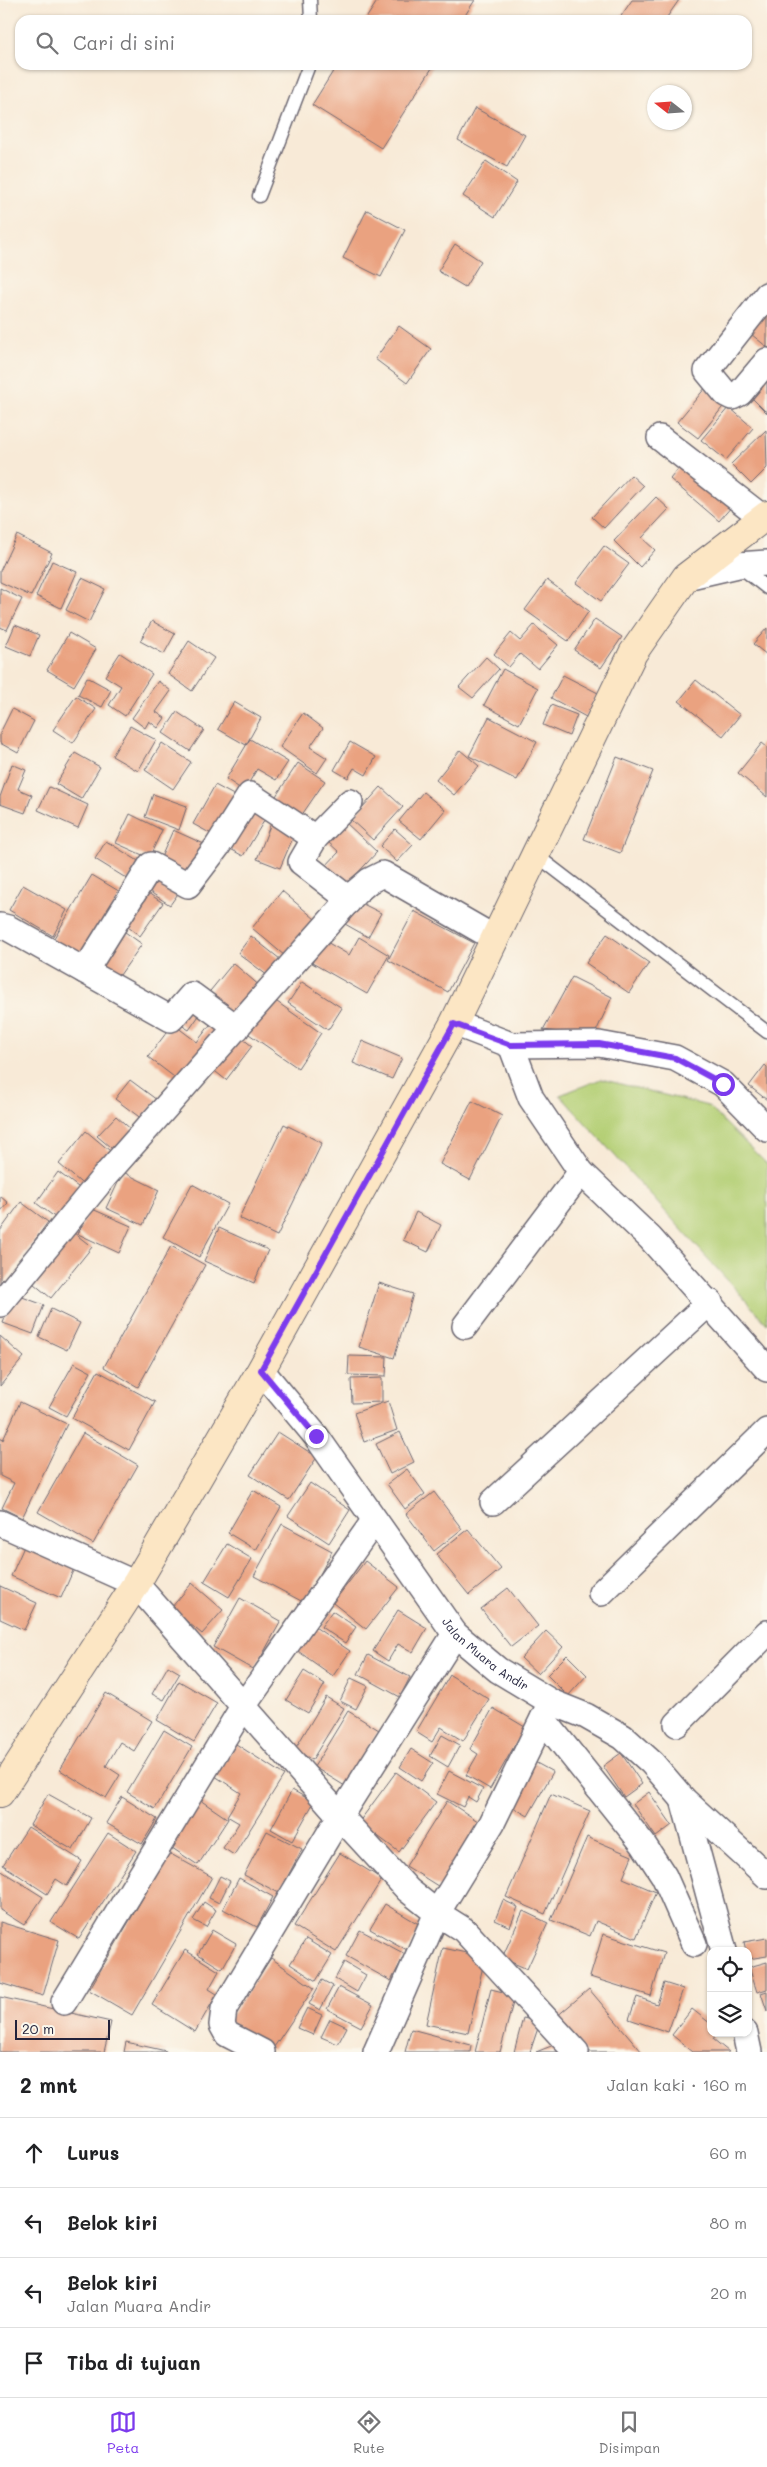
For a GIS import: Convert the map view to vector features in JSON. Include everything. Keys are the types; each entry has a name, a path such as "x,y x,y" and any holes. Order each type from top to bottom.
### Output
{"main road":[{"path":"0,1793 136,1584 261,1370 454,1024 633,653 686,577 765,516"}],"street":[{"path":"767,295 708,371 726,394 732,397 740,393 767,361"},
{"path":"660,438 765,516"},
{"path":"686,577 738,565 767,563"},
{"path":"84,971 151,866 188,885 217,847 250,794 316,838"},
{"path":"348,902 342,894 300,862 316,838 350,802"},
{"path":"0,1304 104,1177 369,880 383,874 496,939"},
{"path":"0,926 8,928 171,1019 192,995 237,1028"},
{"path":"454,1024 511,1045 599,1044 675,1058 723,1084 767,1130"},
{"path":"511,1045 531,1098 581,1172 650,1238 710,1302 767,1369"},
{"path":"465,1326 581,1172"},
{"path":"493,1502 710,1302"},
{"name":"Jalan Muara Andir","path":"261,1370 316,1436 455,1634 547,1710 586,1716 623,1738 652,1763 683,1799 767,1876"},
{"path":"601,1593 767,1431"},
{"path":"64,2002 244,1705 374,1521"},
{"path":"0,1523 136,1584 340,1816 408,1890 464,1930 576,2052"},
{"path":"677,1724 767,1633"},
{"path":"262,2052 227,2034 222,2025 224,2009 340,1816 455,1634"},
{"path":"376,2052 438,1913 492,1823 547,1710 664,1876 694,1944"},
{"path":"683,1799 723,1947"},
{"path":"747,2037 749,2052"}],"lane":[{"path":"310,0 311,15"},
{"path":"259,196 307,70"},
{"path":"738,565 767,588"},
{"path":"536,855 767,1032"}],"green space":[{"path":"601,1079 708,1106 767,1164 767,1324 560,1095"}],"building":[{"path":"378,0 475,0 465,15 368,15"},
{"path":"632,0 679,0 668,15 622,15"},
{"path":"334,70 431,70 381,148 312,105"},
{"path":"475,108 525,135 507,167 458,140"},
{"path":"486,161 517,182 495,217 463,196"},
{"path":"367,210 405,230 381,277 343,258"},
{"path":"455,244 481,261 465,287 438,271"},
{"path":"767,304 767,347 746,330"},
{"path":"399,326 431,349 407,383 375,359"},
{"path":"767,375 767,413 746,392"},
{"path":"706,387 726,403 698,438 677,422"},
{"path":"729,407 753,428 726,460 701,440"},
{"path":"766,430 767,468 751,484 731,464"},
{"path":"683,463 733,505 719,521 670,479"},
{"path":"631,475 643,486 604,528 592,517"},
{"path":"656,497 669,509 642,538 655,550 640,567 614,541"},
{"path":"17,535 52,553 31,596 0,582 0,571"},
{"path":"604,546 629,564 601,601 576,583"},
{"path":"52,561 77,572 61,608 36,596"},
{"path":"82,578 105,589 89,622 66,610"},
{"path":"547,580 589,611 568,641 525,610"},
{"path":"0,588 22,599 7,630 0,627"},
{"path":"595,619 622,637 601,668 574,650"},
{"path":"152,621 175,634 164,654 140,641"},
{"path":"15,625 39,635 30,656 6,646"},
{"path":"534,625 558,645 538,669 520,654 509,667 494,654 511,633 520,641"},
{"path":"767,628 767,655 753,644"},
{"path":"69,633 96,649 74,686 47,670"},
{"path":"189,641 214,658 192,691 168,674"},
{"path":"120,653 152,674 125,716 109,705 121,686 105,676"},
{"path":"486,657 499,669 473,698 459,687"},
{"path":"503,669 538,688 519,724 484,705"},
{"path":"563,675 598,693 586,717 551,698"},
{"path":"87,677 111,690 102,707 78,695"},
{"path":"696,680 740,715 723,736 679,701"},
{"path":"158,681 171,691 156,712 165,718 158,728 149,721 145,728 132,718"},
{"path":"76,696 96,709 73,743 53,730"},
{"path":"234,702 261,718 246,745 218,729"},
{"path":"551,705 577,715 569,736 543,725"},
{"path":"12,709 34,721 18,753 0,743 0,733"},
{"path":"177,712 204,730 190,751 163,733"},
{"path":"303,713 323,728 310,747 327,758 317,773 280,747"},
{"path":"489,717 537,742 517,780 469,756"},
{"path":"130,726 156,740 138,771 112,756"},
{"path":"250,739 288,762 276,780 257,769 244,791 226,779"},
{"path":"350,742 376,757 366,775 354,768 348,778 334,770"},
{"path":"162,743 191,762 173,789 145,770"},
{"path":"762,743 767,747 767,797 738,773"},
{"path":"460,750 479,766 454,795 436,780"},
{"path":"75,753 100,767 81,799 56,784"},
{"path":"617,757 653,771 620,853 584,839"},
{"path":"298,763 325,781 297,822 270,805"},
{"path":"12,764 26,770 18,789 32,795 25,813 0,804 0,797"},
{"path":"215,785 241,799 219,838 193,824"},
{"path":"49,787 88,805 78,828 38,810"},
{"path":"381,787 403,807 373,840 351,820"},
{"path":"423,792 445,810 421,839 399,821"},
{"path":"153,794 187,806 179,830 145,817"},
{"path":"251,807 267,816 243,856 227,847"},
{"path":"130,814 162,830 149,858 116,843"},
{"path":"345,822 377,852 343,889 323,869 339,852 327,841"},
{"path":"271,823 295,833 280,868 257,859"},
{"path":"395,829 413,845 397,862 380,846"},
{"path":"173,830 204,844 190,876 159,862"},
{"path":"106,841 140,862 129,880 95,859"},
{"path":"158,872 182,888 170,905 147,890"},
{"path":"92,875 122,893 80,961 51,943"},
{"path":"23,885 67,910 53,936 9,910"},
{"path":"142,889 163,903 140,936 120,921"},
{"path":"282,891 315,919 285,956 252,928"},
{"path":"357,901 381,913 368,937 345,924"},
{"path":"414,911 474,943 448,992 388,960"},
{"path":"118,927 142,944 115,982 92,966"},
{"path":"607,934 649,963 629,993 586,963"},
{"path":"251,936 285,963 272,979 238,953"},
{"path":"359,937 389,955 367,994 312,963 325,941 349,955"},
{"path":"233,963 261,987 235,1020 206,996"},
{"path":"572,977 612,997 594,1036 543,1030"},
{"path":"302,982 342,1008 328,1030 288,1003"},
{"path":"270,997 321,1033 298,1068 246,1032"},
{"path":"190,1001 203,1010 189,1030 175,1021"},
{"path":"216,1017 226,1024 182,1083 148,1057 173,1024 197,1042"},
{"path":"238,1035 252,1046 226,1080 211,1068"},
{"path":"362,1041 402,1058 392,1079 353,1063"},
{"path":"765,1065 767,1067 767,1100 749,1086"},
{"path":"130,1080 157,1100 142,1119 115,1099"},
{"path":"472,1101 502,1116 470,1180 440,1164"},
{"path":"116,1116 134,1132 116,1152 97,1136"},
{"path":"284,1124 322,1143 277,1236 239,1218"},
{"path":"86,1131 115,1155 87,1188 59,1164"},
{"path":"58,1172 82,1190 60,1221 36,1203"},
{"path":"123,1172 159,1190 143,1225 106,1208"},
{"path":"192,1184 228,1204 199,1257 163,1237"},
{"path":"0,1196 8,1203 0,1212"},
{"path":"21,1202 48,1222 0,1288 0,1231"},
{"path":"90,1208 131,1226 119,1253 78,1234"},
{"path":"416,1212 441,1225 428,1252 403,1240"},
{"path":"219,1228 268,1250 254,1283 204,1261"},
{"path":"69,1229 92,1247 51,1298 28,1279"},
{"path":"171,1246 205,1265 138,1387 104,1367"},
{"path":"379,1283 413,1294 394,1358 359,1347"},
{"path":"14,1294 44,1305 33,1334 3,1323"},
{"path":"51,1309 80,1323 67,1350 39,1337"},
{"path":"0,1336 24,1357 0,1386"},
{"path":"349,1356 387,1357 386,1376 348,1375"},
{"path":"74,1363 91,1372 66,1416 49,1407"},
{"path":"98,1371 155,1402 129,1450 72,1418"},
{"path":"382,1378 382,1402 352,1403 351,1379"},
{"path":"388,1401 397,1430 364,1442 354,1413"},
{"path":"20,1402 67,1424 22,1518 2,1508 14,1483 0,1476 0,1438 3,1440"},
{"path":"278,1432 317,1457 289,1500 250,1475"},
{"path":"400,1432 414,1462 390,1474 376,1444"},
{"path":"83,1433 138,1465 93,1544 38,1512"},
{"path":"407,1469 425,1494 405,1509 387,1484"},
{"path":"310,1483 350,1510 329,1543 288,1516"},
{"path":"253,1490 281,1507 256,1550 228,1533"},
{"path":"434,1492 462,1529 434,1551 406,1514"},
{"path":"282,1524 332,1551 305,1603 254,1576"},
{"path":"468,1529 501,1569 469,1595 436,1554"},
{"path":"26,1542 76,1564 61,1598 11,1576"},
{"path":"227,1544 252,1559 229,1597 204,1582"},
{"path":"365,1561 399,1587 366,1629 333,1603"},
{"path":"192,1583 223,1610 202,1634 171,1608"},
{"path":"0,1586 37,1603 24,1630 0,1619"},
{"path":"508,1588 538,1626 511,1647 481,1609"},
{"path":"240,1598 281,1621 254,1670 213,1647"},
{"path":"398,1610 427,1628 413,1652 398,1644 388,1661 373,1651"},
{"path":"332,1611 356,1627 345,1643 321,1627"},
{"path":"312,1625 350,1651 333,1676 295,1649"},
{"path":"546,1631 563,1647 538,1674 521,1658"},
{"path":"368,1655 410,1677 400,1697 358,1674"},
{"path":"567,1655 587,1675 568,1696 547,1675"},
{"path":"168,1666 180,1673 164,1700 152,1694"},
{"path":"304,1671 325,1684 308,1713 286,1700"},
{"path":"450,1675 489,1699 463,1741 441,1727 432,1742 416,1732"},
{"path":"351,1678 368,1686 356,1709 340,1701"},
{"path":"179,1681 217,1703 194,1742 157,1720"},
{"path":"106,1693 152,1721 134,1751 120,1742 106,1766 120,1775 106,1798 60,1770"},
{"path":"326,1697 344,1708 312,1760 295,1749"},
{"path":"493,1708 525,1727 490,1789 466,1775 478,1754 470,1749"},
{"path":"348,1711 379,1730 345,1786 314,1767"},
{"path":"164,1730 192,1747 155,1809 127,1792"},
{"path":"442,1735 460,1745 448,1767 430,1756"},
{"path":"236,1744 284,1775 234,1855 223,1848 239,1823 227,1816 241,1793 215,1776"},
{"path":"411,1749 433,1763 421,1781 400,1767"},
{"path":"621,1753 642,1784 624,1797 603,1766"},
{"path":"529,1759 553,1772 528,1816 504,1802"},
{"path":"449,1771 483,1789 476,1802 468,1797 463,1807 437,1794"},
{"path":"396,1772 436,1802 399,1852 359,1822"},
{"path":"292,1790 314,1802 292,1841 271,1829"},
{"path":"649,1792 672,1825 656,1837 633,1804"},
{"path":"48,1794 91,1818 73,1850 30,1825"},
{"path":"551,1794 590,1811 545,1914 506,1897"},
{"path":"122,1797 157,1819 142,1844 106,1823"},
{"path":"200,1800 228,1819 198,1865 169,1846"},
{"path":"447,1801 481,1823 441,1888 406,1866"},
{"path":"28,1827 82,1861 67,1886 56,1879 47,1894 3,1865"},
{"path":"267,1831 302,1849 279,1893 244,1875"},
{"path":"108,1833 136,1851 79,1939 51,1922"},
{"path":"587,1837 632,1856 623,1878 656,1892 636,1938 596,1921 590,1936 551,1920"},
{"path":"169,1853 212,1877 132,2015 89,1990"},
{"path":"340,1853 382,1879 336,1952 294,1926"},
{"path":"0,1870 43,1897 24,1925 0,1910"},
{"path":"220,1876 230,1881 219,1903 209,1898"},
{"path":"239,1878 273,1897 257,1927 223,1909"},
{"path":"503,1900 518,1907 510,1927 495,1920"},
{"path":"204,1902 216,1910 206,1927 193,1920"},
{"path":"385,1904 422,1926 407,1950 370,1929"},
{"path":"523,1911 548,1923 527,1969 502,1958"},
{"path":"0,1922 59,1940 43,1996 0,1983"},
{"path":"212,1930 236,1944 222,1969 198,1954"},
{"path":"360,1930 405,1954 391,1981 346,1956"},
{"path":"603,1934 664,1953 651,1996 590,1977"},
{"path":"767,1938 767,1956 752,1958 752,1947 745,1947 744,1942"},
{"path":"306,1939 332,1955 316,1981 290,1964"},
{"path":"443,1948 485,1957 468,2033 426,2024"},
{"path":"185,1950 219,1971 209,1989 217,1994 195,2032 152,2005"},
{"path":"271,1958 314,1988 272,2050 228,2020"},
{"path":"344,1962 366,1975 357,1992 335,1979"},
{"path":"767,1962 767,1989 757,1992 752,1976 752,1966"},
{"path":"322,1980 333,1986 320,2010 309,2004"},
{"path":"664,1983 683,1989 668,2032 629,2019 637,1997 657,2004"},
{"path":"339,1987 373,2005 361,2027 327,2009"},
{"path":"491,1989 515,1995 500,2052 475,2052"},
{"path":"589,1989 642,2052 585,2052 556,2017"},
{"path":"767,1991 767,2011 761,1993"},
{"path":"0,1997 111,2022 104,2052 0,2052"},
{"path":"307,2008 322,2015 313,2035 297,2028"},
{"path":"692,2009 707,2021 707,2037 714,2037 713,2039 729,2052 693,2052 672,2035"},
{"path":"523,2018 540,2022 530,2052 514,2052"},
{"path":"330,2019 347,2027 338,2044 321,2037"},
{"path":"411,2029 471,2045 470,2052 405,2052"},
{"path":"126,2042 166,2051 166,2052 124,2052"},
{"path":"559,2043 563,2052 536,2052"}],"route":[{"path":"316,1436 261,1370 454,1024 511,1045 599,1044 675,1058 723,1084"}]}
